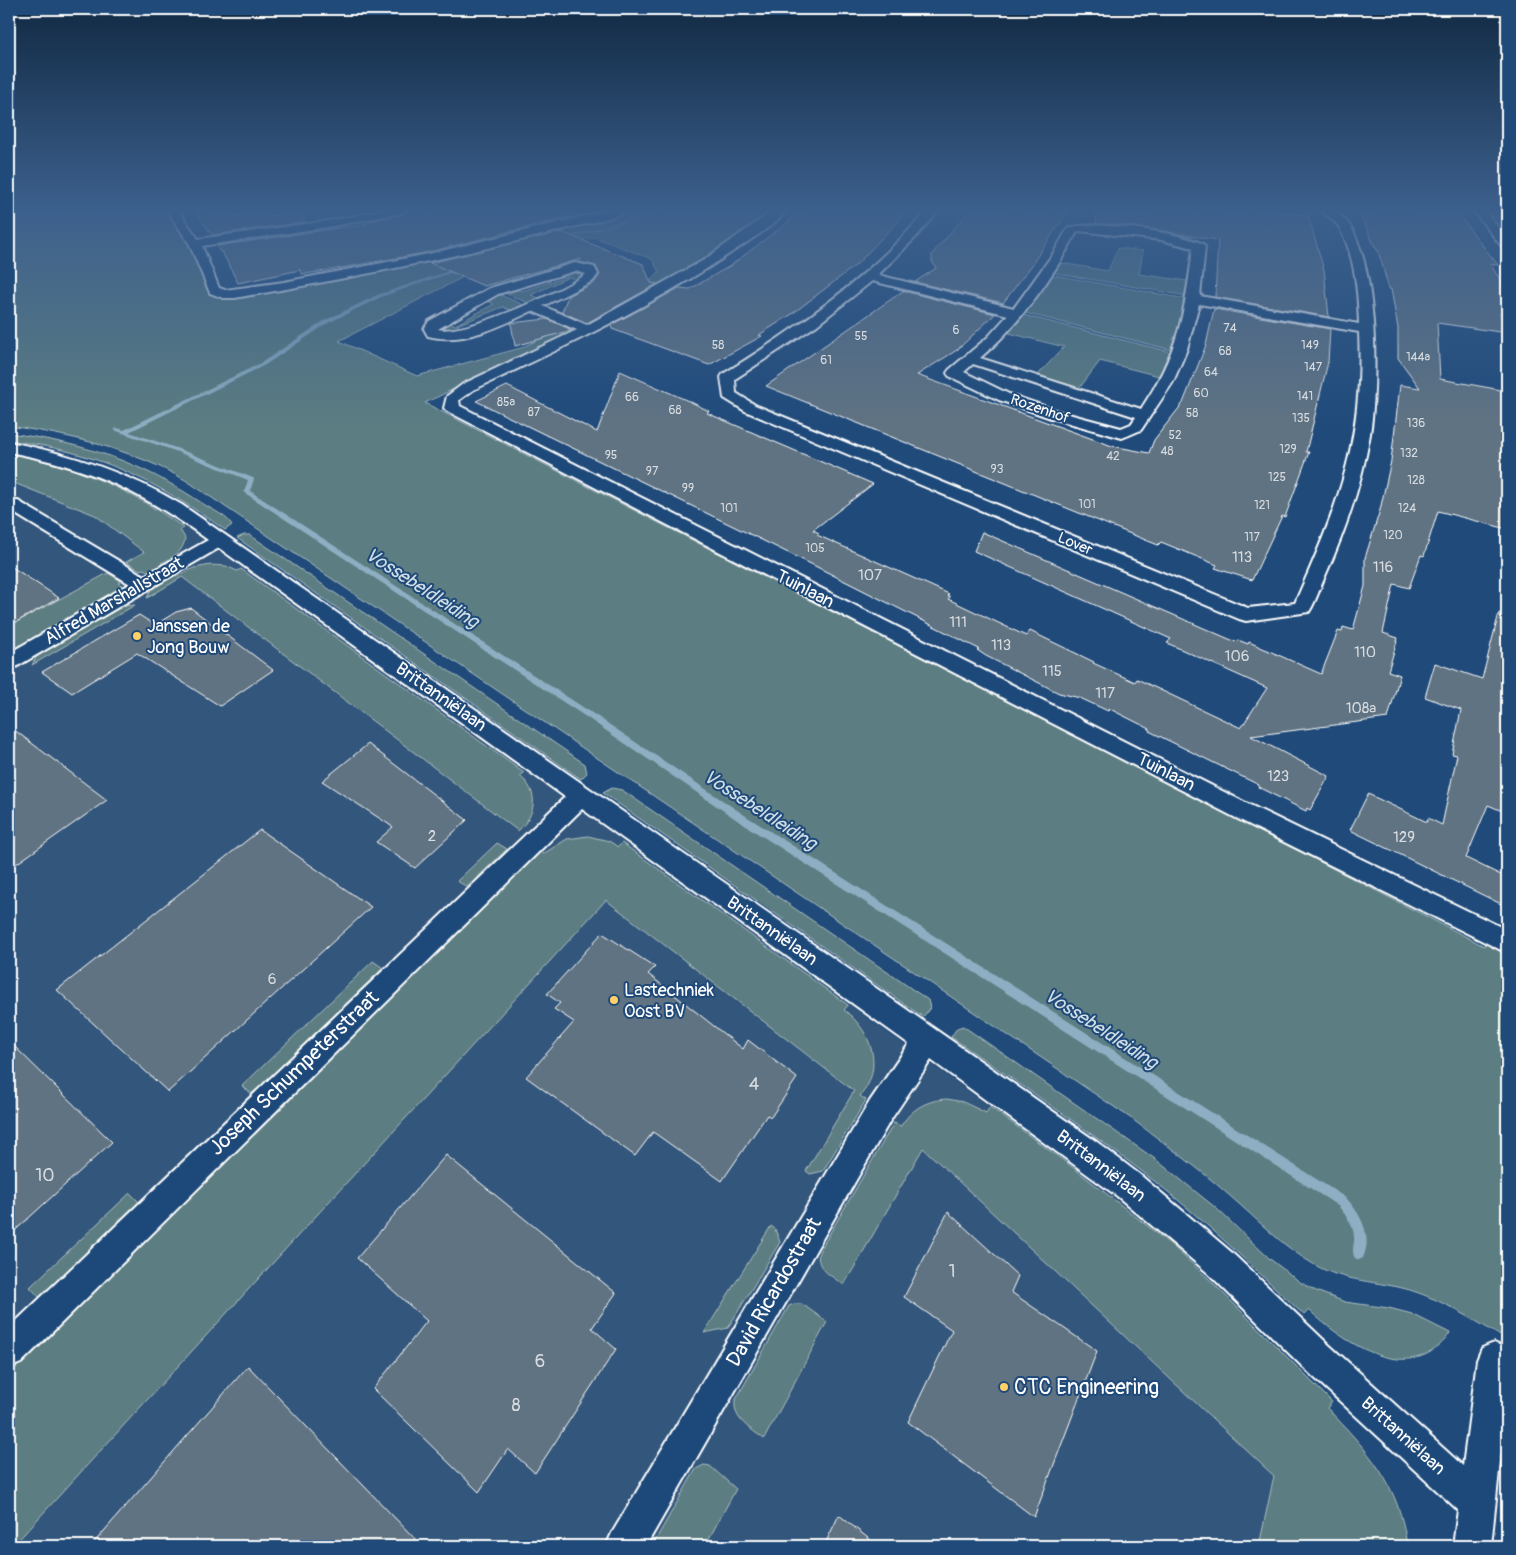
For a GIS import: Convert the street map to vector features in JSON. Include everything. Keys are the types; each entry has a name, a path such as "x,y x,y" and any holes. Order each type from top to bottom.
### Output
{"street":[{"path":"211,283 214,290 223,294 234,294 300,283"},
{"path":"520,283 494,291 434,324 431,329 433,333 440,336 460,335 533,307 580,283"},
{"name":"Tuinlaan","path":"676,283 588,330 468,386 452,399 452,408 1242,811 1507,942"},
{"name":"Lover","path":"865,283 786,341 728,377 729,396 750,408 1246,615 1302,608 1349,491 1364,425 1367,329 1361,283"},
{"path":"894,283 1017,313"},
{"name":"Rozenhof","path":"1040,283 1017,313 992,340 955,370 954,373 956,376 1056,416 1122,432 1136,427 1163,389 1179,353 1188,326 1194,299 1194,283"},
{"path":"1194,299 1367,329"},
{"path":"533,307 588,330"},
{"name":"Rozenhof","path":"970,359 1145,415"},
{"name":"Brittanniëlaan","path":"9,447 65,459 120,478 156,496 1086,1153 1178,1225 1478,1532"},
{"path":"12,505 144,584"},
{"name":"Alfred Marshallstraat","path":"9,662 220,540"},
{"name":"Joseph Schumpeterstraat","path":"9,1351 528,844 581,796"},
{"name":"David Ricardostraat","path":"625,1546 880,1111 927,1041"},
{"path":"1478,1532 1494,1360"}],"shaded area":[{"path":"9,458 33,459 158,502 1169,1237 1357,1499 1348,1546 9,1546"}],"green space":[{"path":"9,283 204,283 210,292 266,291 267,293 326,283 452,283 339,341 417,376 521,348 548,335 545,319 568,327 572,333 565,338 562,336 425,403 1484,946 1486,940 1507,950 1507,1340 1436,1300 1410,1290 1338,1275 1326,1271 1303,1258 1281,1242 1182,1156 1132,1119 187,481 145,460 101,445 9,426","holes":["622,737 978,968 743,819"]},
{"path":"549,283 557,283 531,295 539,298 528,303 502,292 516,288 522,291"},
{"path":"648,283 664,283 592,323 581,321 563,312 639,291"},
{"path":"1047,283 1095,283 1187,299 1172,350 1025,313"},
{"path":"1109,283 1188,283 1187,296"},
{"path":"498,294 524,305 510,310 503,307 457,325 463,329 458,331 437,329 446,322 455,325 494,304 486,300"},
{"path":"1023,315 1171,352 1159,376 1100,361 1078,390 1035,378 1064,347 1009,333"},
{"path":"9,433 37,437 88,449 135,466 158,477 224,516 232,525 225,530 173,496 123,470 70,452 9,440"},
{"path":"9,454 33,458 79,472 143,502 184,528 180,530 185,538 183,547 174,556 161,563 164,565 148,571 140,570 126,562 144,552 95,515 9,481"},
{"path":"250,535 585,764 587,773 581,779 237,538"},
{"path":"211,565 226,566 237,571 241,569 524,773 520,776 531,789 533,796 532,811 529,818 518,831 182,577 147,598 151,588 174,574 177,576 194,568"},
{"path":"108,573 121,581 118,583 122,585 115,593 9,654 9,626"},
{"path":"135,605 32,665 38,654 118,607"},
{"path":"612,788 622,790 928,1000 930,1008 923,1017 603,793"},
{"path":"588,836 609,841 618,847 622,843 848,1005 844,1010 853,1018 868,1039 873,1062 872,1074 868,1085 860,1096 866,1100 823,1171 810,1174 806,1171 854,1091 606,900 13,1546 9,1546 9,1375 538,851 543,854 567,839"},
{"path":"497,843 507,849 467,887 457,881"},
{"path":"373,961 383,968 252,1094 242,1086"},
{"path":"963,1026 1155,1159 1216,1208 1270,1259 1300,1282 1316,1291 1345,1302 1389,1308 1412,1314 1450,1333 1434,1349 1417,1358 1398,1359 1378,1355 1359,1347 1340,1335 1309,1310 1304,1315 1220,1236 1167,1191 1088,1131 951,1037 957,1028"},
{"path":"947,1099 963,1102 986,1113 990,1107 1075,1169 1169,1243 1209,1279 1332,1402 1327,1408 1368,1454 1380,1470 1389,1487 1403,1524 1407,1546 1259,1546 1274,1476 923,1148 844,1285 826,1272 818,1258 819,1252 894,1123 901,1126 920,1106 933,1101"},
{"path":"130,1193 139,1202 40,1298 30,1287"},
{"path":"771,1226 775,1229 780,1242 728,1328 704,1333"},
{"path":"802,1304 827,1322 764,1439 748,1427 740,1418 735,1408 735,1401 789,1306"},
{"path":"704,1465 710,1466 736,1489 705,1546 652,1546 696,1469"}],"building":[{"path":"476,283 496,283 484,286"},
{"path":"594,283 657,284 587,323 562,312 568,296"},
{"path":"701,283 833,283 792,314 759,335 762,336 709,365 612,329 611,325 679,288 690,289"},
{"path":"917,283 1019,283 1003,303"},
{"path":"1216,283 1325,283 1329,317 1215,297"},
{"path":"1387,283 1502,283 1507,290 1507,314 1500,313 1507,333 1437,323 1440,379 1507,391 1507,529 1438,511 1424,556 1421,555 1409,588 1394,584 1383,633 1398,638 1388,671 1400,675 1388,718 1251,736 1329,776 1310,810 1307,808 1306,811 1258,787 1259,785 1149,731 1150,729 1110,709 1108,711 1080,698 1059,693 986,656 977,650 979,649 811,564 476,401 507,386 597,432 620,371 693,403 709,411 707,413 873,484 813,530 819,533 817,535 949,594 947,595 950,597 948,599 1026,636 1030,631 1093,663 1135,682 1137,679 1241,728 1267,688 1167,643 1171,639 974,551 982,532 1236,642 1238,640 1248,644 1249,642 1321,674 1338,631 1342,632 1343,627 1353,630 1365,586 1365,558 1380,510 1391,461 1400,385 1420,388 1398,358 1398,328 1391,289 1389,289"},
{"path":"903,291 995,314 957,350 917,375 1112,446 1149,453 1154,440 1183,403 1206,345 1214,309 1330,329 1328,362 1306,452 1309,452 1285,517 1282,516 1252,580 1215,568 1217,565 1161,542 1158,545 766,386"},
{"path":"547,319 572,330 515,346 511,323"},
{"path":"9,565 59,598 9,626"},
{"path":"191,608 273,670 220,706 137,653 72,693 42,672 139,615 155,625 176,612"},
{"path":"1499,613 1507,614 1507,813 1488,805 1466,858 1507,878 1507,903 1502,901 1501,904 1350,830 1368,794 1427,822 1428,818 1442,825 1457,755 1452,754 1461,710 1425,697 1435,663 1482,679"},
{"path":"9,726 107,800 9,869"},
{"path":"368,744 467,820 415,868 376,842 393,827 322,781"},
{"path":"260,830 371,907 168,1092 57,990"},
{"path":"602,933 655,967 648,974 743,1049 748,1040 797,1078 771,1117 767,1115 722,1181 653,1132 635,1156 526,1077 574,1022 554,1009 560,1003 547,994"},
{"path":"9,1041 112,1142 9,1236"},
{"path":"446,1155 616,1293 592,1328 616,1349 535,1473 508,1449 479,1492 373,1389 427,1321 357,1258"},
{"name":"CTC Engineering","path":"948,1212 1018,1276 1011,1292 1097,1351 1034,1517 908,1422 952,1330 904,1297"},
{"path":"248,1366 422,1546 91,1546"},
{"path":"839,1515 878,1546 824,1546"}],"waterway":[{"path":"125,432 263,364 326,322 379,296 419,283"},
{"name":"Vossebeldleiding","path":"117,430 177,450 251,479 247,492 592,717 743,819 1342,1202 1353,1214 1360,1231 1359,1254"}],"place":[{"name":"Janssen de Jong Bouw","path":"137,636"},
{"name":"Lastechniek Oost BV","path":"614,1000"},
{"name":"CTC Engineering","path":"1004,1387"}]}
